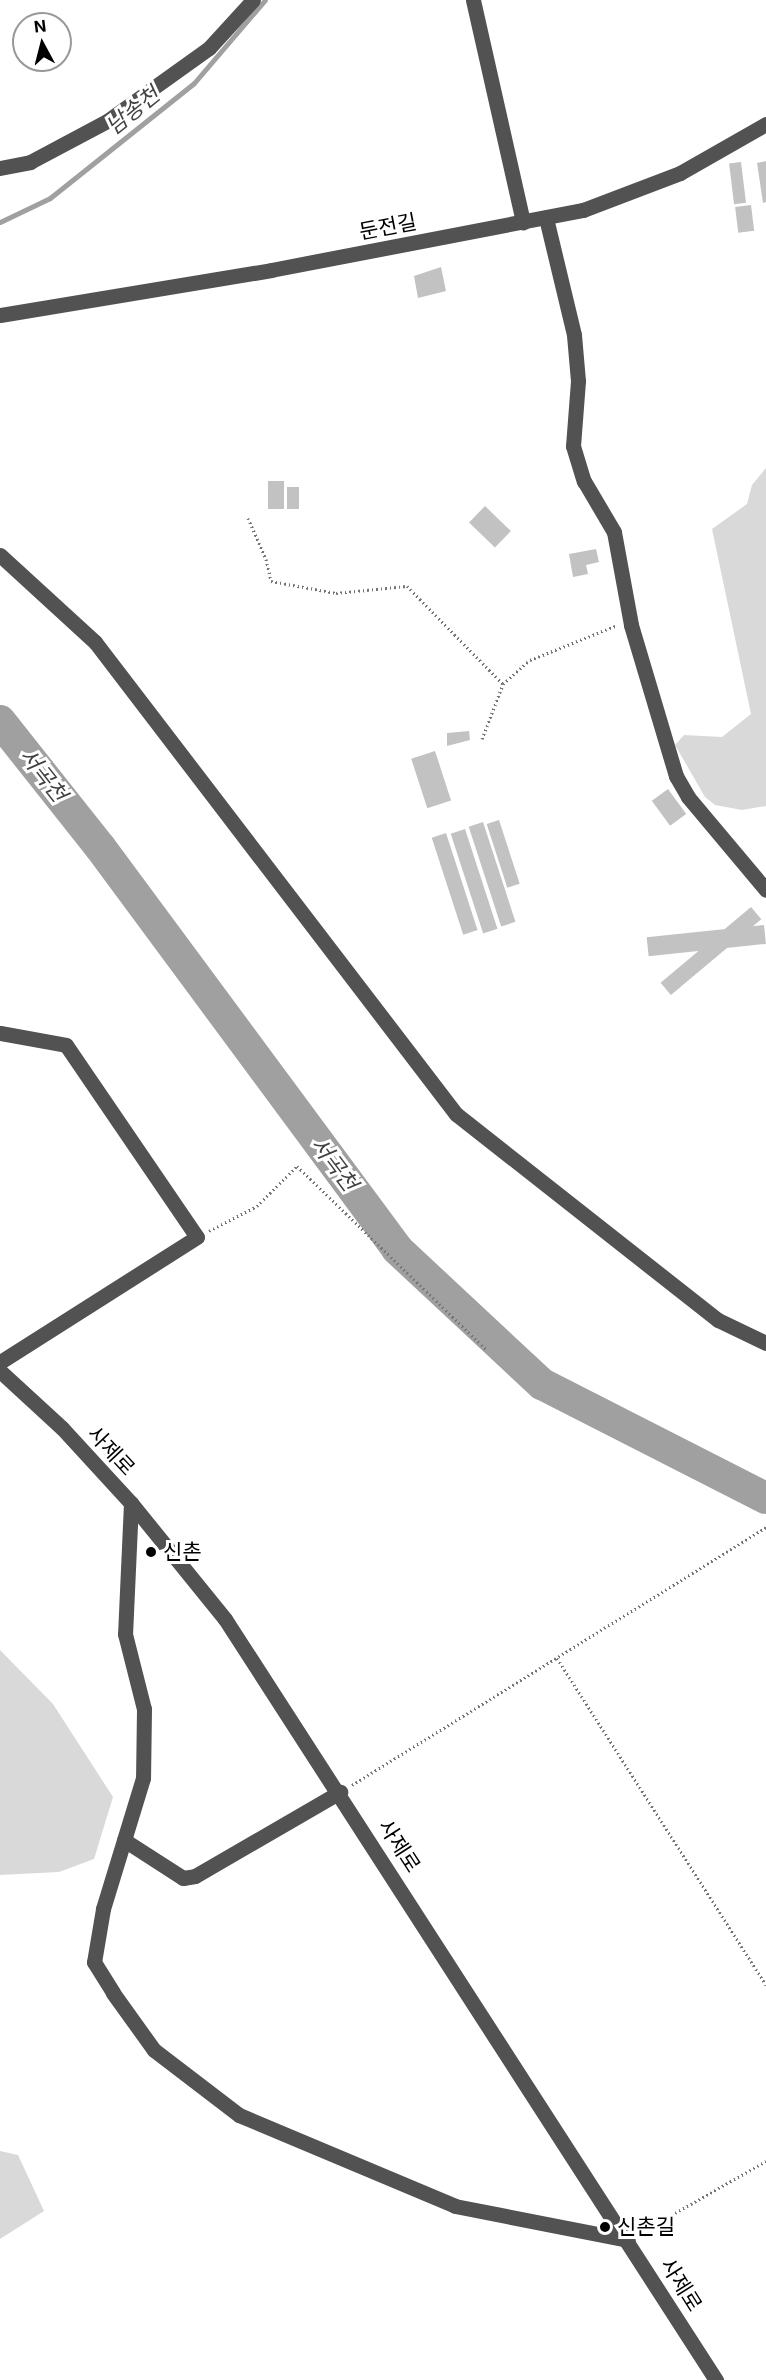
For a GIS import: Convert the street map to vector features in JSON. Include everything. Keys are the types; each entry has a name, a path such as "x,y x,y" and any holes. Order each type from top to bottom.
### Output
{"street":[{"path":"0,168 30,162 107,120 209,48 254,0"},
{"path":"473,0 523,222"},
{"name":"둔전길","path":"0,315 18,310 271,270 546,218 644,189 734,146 766,124"},
{"path":"546,218 574,335 578,381 573,446 584,481 614,532 630,620 676,776 688,797 766,890"},
{"path":"0,324 18,310"},
{"path":"0,555 95,642 456,1114 718,1320 766,1343"},
{"path":"0,1033 66,1045 197,1237 0,1362"},
{"name":"사제로","path":"0,1371 62,1428 131,1503 225,1619 340,1792 716,2380"},
{"path":"131,1503 125,1635 144,1709 143,1778 103,1909 94,1962 154,2050 239,2115 455,2206 628,2240"},
{"path":"124,1840 183,1878 195,1876 340,1792"}],"path":[{"path":"248,518 266,559 271,581 336,593 407,586 503,684"},
{"path":"482,739 503,684 530,660 630,620"},
{"path":"197,1237 258,1206 297,1166 487,1350"},
{"path":"340,1792 766,1527"},
{"path":"557,1658 766,1985"},
{"path":"628,2240 766,2161"}],"shaded area":[{"path":"766,468 766,806 742,810 715,805 705,797 675,745 684,735 722,737 751,714 712,529 747,504 752,485"},
{"path":"0,1650 53,1704 113,1797 94,1859 59,1872 0,1875"},
{"path":"0,2151 18,2155 44,2211 0,2239"}],"building":[{"path":"766,161 766,202 763,203 757,163"},
{"path":"741,162 746,203 734,204 729,163"},
{"path":"751,205 754,231 738,233 735,207"},
{"path":"441,267 446,291 418,298 414,276"},
{"path":"268,481 284,481 284,509 268,509"},
{"path":"287,487 299,487 299,509 287,509"},
{"path":"485,506 511,531 495,548 469,523"},
{"path":"596,549 599,562 586,565 588,574 573,577 569,554"},
{"path":"469,731 470,740 447,746 447,733"},
{"path":"435,751 451,800 427,808 411,759"},
{"path":"668,789 686,814 670,826 652,801"},
{"path":"499,820 520,884 507,888 487,824"},
{"path":"483,822 515,922 501,926 469,827"},
{"path":"465,829 497,929 483,933 451,834"},
{"path":"446,833 478,930 463,935 432,838"},
{"path":"751,907 761,919 671,995 661,983"},
{"path":"764,925 766,944 649,956 647,937"}],"waterway":[{"name":"남송천","path":"0,222 50,198 194,83 265,0"},
{"name":"서곡천","path":"0,721 100,847 397,1249 542,1384 766,1498"}],"place":[{"name":"신촌","path":"151,1552"},
{"name":"신촌길","path":"605,2227"}]}
